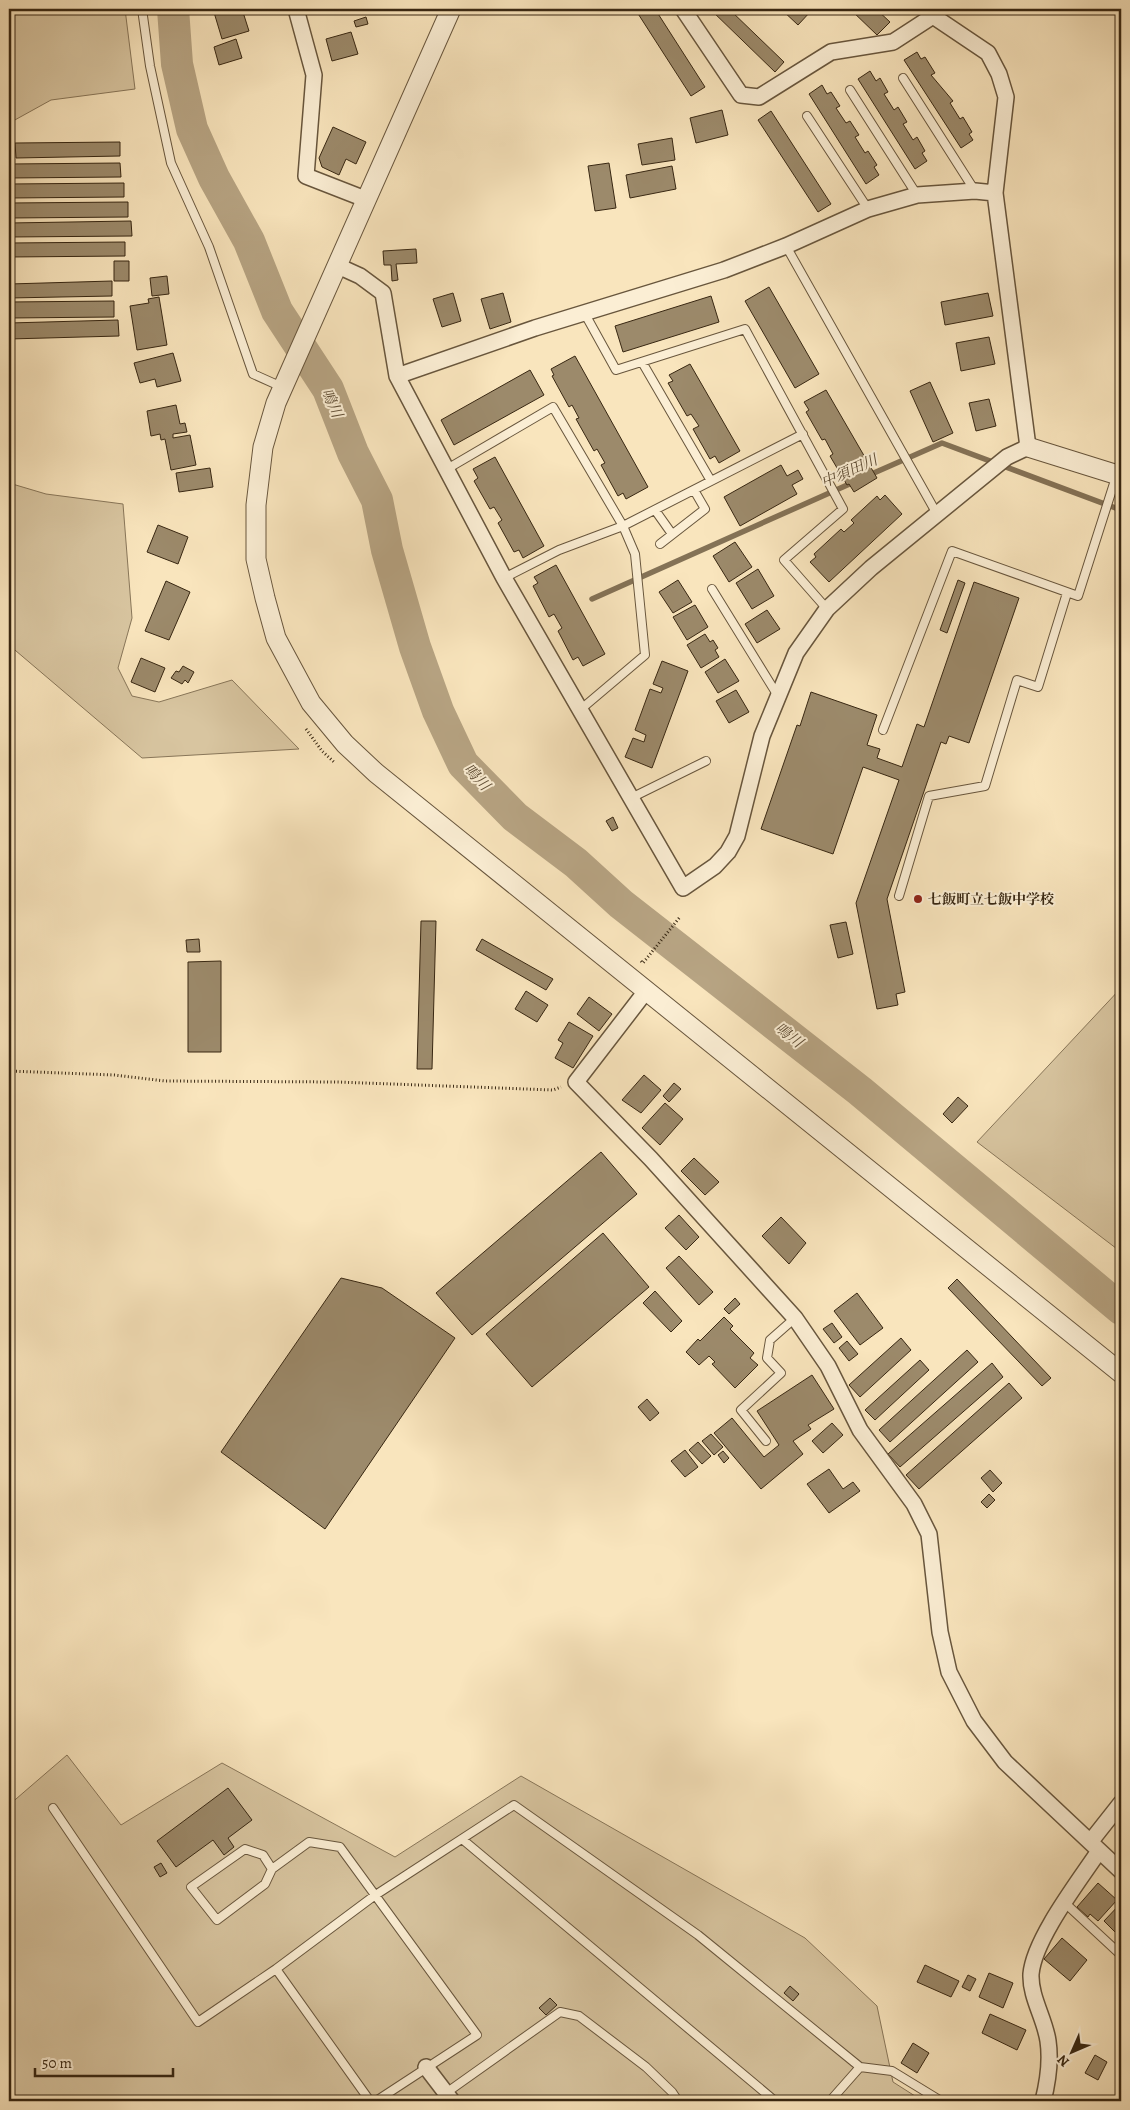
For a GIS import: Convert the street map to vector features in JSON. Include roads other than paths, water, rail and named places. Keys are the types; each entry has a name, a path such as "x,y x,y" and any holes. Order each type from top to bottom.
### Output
{"street":[{"path":"296,9 314,74 306,176 365,199"},
{"path":"451,9 365,199 338,266 286,381 263,447 256,506 256,559 276,638 311,703 345,744 376,773 1121,1373"},
{"path":"683,9 741,95 759,97 831,52 893,42 931,13 988,53 999,74 1006,97 995,193 1028,447"},
{"path":"397,376 535,328 724,270 786,246 868,209 917,195 975,191 995,193"},
{"path":"338,266 360,276 384,293 397,376 504,578 682,888 715,866 728,852 737,836 762,736 796,653 827,609 871,568 1007,457 1028,447 1119,475"},
{"path":"646,991 576,1082 651,1159 795,1318 828,1366 860,1430 914,1504 929,1534 940,1632 949,1672 974,1721 1005,1762 1121,1871"},
{"path":"1043,2101 1049,2076 1048,2040 1036,2002 1031,1975 1038,1953 1095,1846 1121,1803"},
{"path":"426,2067 449,2097"}],"lane":[{"path":"142,9 150,66 171,163 209,247 253,374 286,381"},
{"path":"903,78 975,191"},
{"path":"850,90 917,195"},
{"path":"807,116 868,209"},
{"path":"786,246 937,514"},
{"path":"585,314 616,370 745,329 843,508 784,560 827,609"},
{"path":"642,362 711,481"},
{"path":"446,469 553,406 623,526 635,554 645,655 580,710"},
{"path":"504,578 559,550 623,526 803,434"},
{"path":"883,730 952,551 1078,596 1119,475"},
{"path":"660,544 705,509 694,490"},
{"path":"655,510 672,534"},
{"path":"712,589 778,696"},
{"path":"899,896 929,796 985,786 1017,680 1038,686 1067,593"},
{"path":"631,798 706,761"},
{"path":"766,1441 740,1410 781,1373 767,1358 770,1340 795,1318"},
{"path":"53,1808 198,2022 276,1969 374,1896 514,1805 698,1935 860,2067 892,2071 941,2101"},
{"path":"462,1839 774,2101"},
{"path":"272,1869 263,1855 245,1849 191,1887 217,1920 265,1884 272,1869 309,1842 340,1847 476,2035 376,2101"},
{"path":"1065,1903 1121,1955"},
{"path":"276,1969 370,2101"},
{"path":"449,2097 560,2012 579,2016 646,2067 672,2092 678,2101"},
{"path":"830,2101 860,2067"}],"waterway":[{"name":"鳴川","path":"173,9 177,64 192,129 214,178 249,241 277,311 328,389 353,453 377,500 387,550 415,647 438,711 463,764 515,817 576,863 621,904 860,1091 1121,1309"},
{"name":"中須田川","path":"867,476 942,443 1121,510"},
{"name":"中須田川","path":"592,599 854,482"}],"place":[{"name":"七飯町立七飯中学校","path":"918,899"}]}
